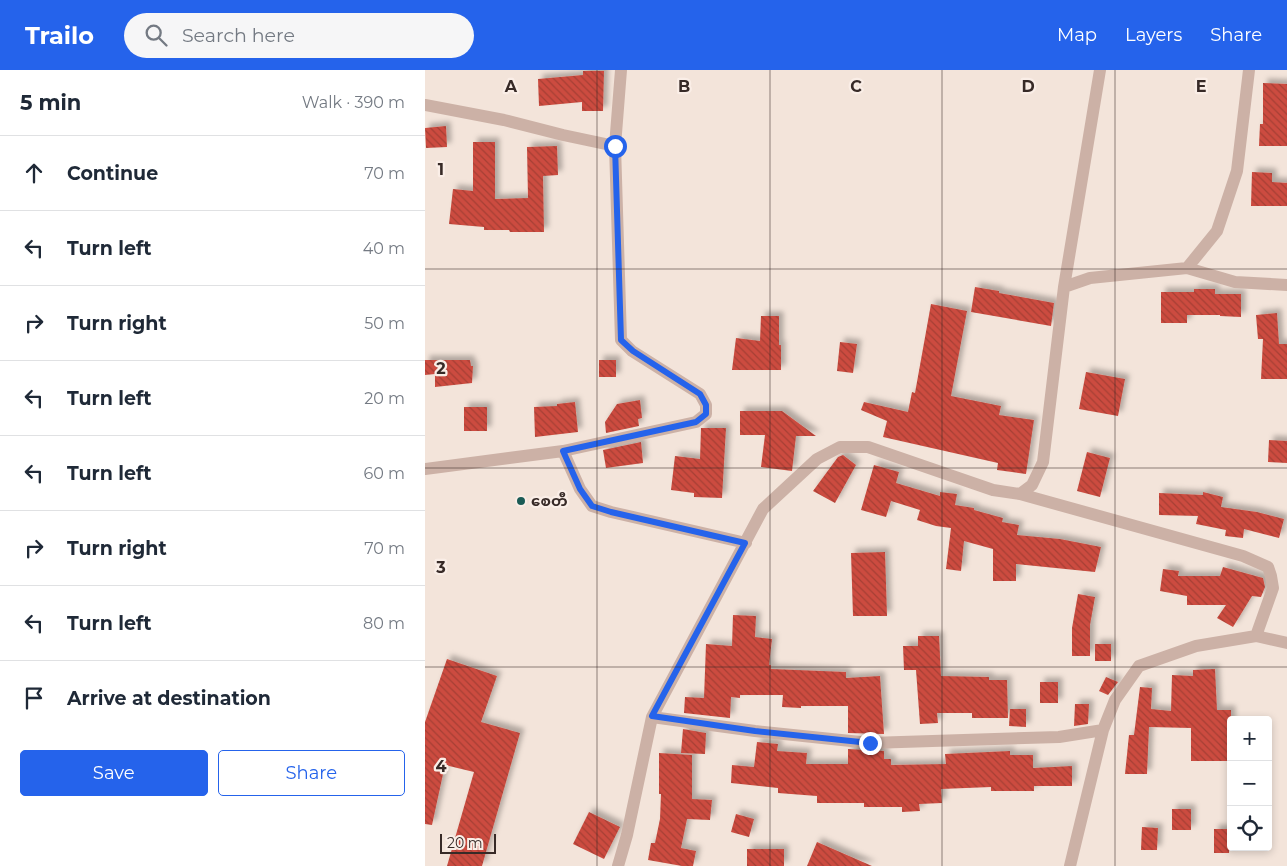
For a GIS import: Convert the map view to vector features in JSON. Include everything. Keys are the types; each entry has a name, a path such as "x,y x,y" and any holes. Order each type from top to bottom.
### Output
{"street":[{"path":"425,468 563,451 696,422 706,414 706,405 700,394 633,351 621,340 615,146 621,70"},
{"path":"1020,494 1032,485 1043,462 1064,287 1100,70"},
{"path":"1187,268 1217,231 1237,171 1249,70"},
{"path":"425,105 504,120 615,146"},
{"path":"1064,287 1090,278 1187,268 1235,282 1287,285"},
{"path":"617,866 627,835 652,716 763,509 817,459 841,447 867,447 993,490 1020,494 1243,556 1268,567 1273,588 1256,636"},
{"path":"563,451 580,489 592,506 745,543"},
{"path":"1070,866 1103,730 1115,700 1139,666 1196,646 1256,636 1287,643"},
{"path":"652,716 755,731 870,743 1059,737 1103,730"}],"building":[{"path":"583,71 604,71 603,111 582,111 582,102 539,106 538,79 583,75"},
{"path":"1263,83 1287,84 1287,146 1259,146 1260,124 1263,124"},
{"path":"446,126 447,147 426,148 425,128"},
{"path":"473,142 495,142 495,199 528,198 527,147 557,146 558,175 543,176 544,232 484,230 484,227 449,224 453,189 473,191"},
{"path":"1252,172 1272,173 1272,182 1287,183 1287,206 1251,206"},
{"path":"975,287 1054,303 1051,326 971,312"},
{"path":"1194,289 1215,289 1215,294 1241,294 1241,317 1187,315 1187,323 1161,323 1161,292 1194,292"},
{"path":"931,304 967,311 951,396 1001,406 999,415 1034,420 1026,474 997,470 998,463 883,437 887,421 861,410 864,402 908,412 912,392 915,393"},
{"path":"1277,313 1279,344 1287,344 1287,379 1261,379 1263,339 1258,339 1256,315"},
{"path":"761,316 779,316 781,370 732,370 736,338 760,341"},
{"path":"840,342 857,344 853,373 837,371"},
{"path":"425,360 470,360 471,366 473,366 472,383 435,387 435,374 425,375"},
{"path":"599,360 616,360 616,377 599,377"},
{"path":"1086,372 1125,379 1118,416 1079,409"},
{"path":"640,400 642,418 638,419 639,426 606,433 605,422 617,404"},
{"path":"575,402 578,432 535,437 534,407 557,406 557,404"},
{"path":"464,407 487,407 487,431 464,431"},
{"path":"740,411 782,411 816,436 796,436 792,471 761,467 765,435 740,435"},
{"path":"701,428 726,428 722,498 694,497 694,493 671,490 675,456 700,459"},
{"path":"1269,440 1287,441 1287,463 1268,462"},
{"path":"641,442 643,463 606,468 603,450"},
{"path":"1087,452 1110,458 1100,497 1077,491"},
{"path":"843,455 856,465 835,503 813,491 838,457"},
{"path":"874,465 899,472 896,483 940,496 940,492 957,494 955,505 974,508 974,510 1003,518 1002,522 1019,525 1017,535 1060,539 1101,547 1095,572 1016,564 1016,581 993,581 993,549 964,541 961,571 946,569 951,528 917,520 920,510 891,501 886,517 861,510"},
{"path":"1203,492 1223,497 1221,507 1257,512 1284,519 1279,538 1244,529 1243,538 1225,536 1226,530 1196,524 1198,516 1159,515 1159,493 1203,495"},
{"path":"885,552 887,616 853,616 851,553"},
{"path":"1223,567 1263,578 1265,587 1261,597 1252,596 1233,627 1217,618 1226,605 1187,605 1187,596 1160,591 1163,569 1179,571 1178,576 1220,576"},
{"path":"1078,594 1095,597 1090,625 1090,656 1072,656 1072,628"},
{"path":"733,615 756,616 755,637 772,639 769,665 771,665 771,669 846,672 846,678 880,676 884,734 848,733 848,706 782,707 783,695 740,695 740,698 731,697 730,718 684,713 685,697 704,698 706,644 732,646"},
{"path":"918,636 939,636 941,676 989,677 989,680 1007,680 1008,718 972,718 972,713 937,713 938,723 920,724 916,670 904,670 903,646 918,646"},
{"path":"1095,644 1111,644 1111,661 1095,661"},
{"path":"447,659 497,676 481,722 520,733 482,866 447,866 474,772 445,765 432,825 425,824 425,722"},
{"path":"1215,669 1217,710 1231,710 1231,716 1227,716 1227,761 1191,761 1191,728 1149,727 1147,774 1125,774 1129,735 1134,735 1140,687 1152,688 1151,709 1171,711 1172,675 1193,676 1193,670"},
{"path":"1106,677 1118,682 1108,695 1099,691"},
{"path":"1040,682 1058,682 1058,703 1040,703"},
{"path":"1075,704 1089,704 1088,724 1074,726"},
{"path":"1010,709 1026,709 1026,727 1009,726"},
{"path":"683,729 706,733 705,754 681,753"},
{"path":"757,742 778,744 777,751 807,753 806,764 848,764 848,749 884,751 884,759 891,759 891,765 946,764 945,754 1010,751 1010,755 1033,755 1033,768 1072,766 1072,786 1034,786 1034,791 991,791 991,787 941,789 942,803 919,804 920,811 902,812 902,807 864,807 864,803 817,803 817,796 778,793 778,788 731,783 732,765 754,767"},
{"path":"659,753 692,755 692,799 712,800 710,820 687,819 681,848 696,851 693,866 648,860 651,843 655,843 660,819"},
{"path":"1172,809 1191,809 1191,830 1172,830"},
{"path":"589,812 620,827 604,859 573,844"},
{"path":"736,814 754,819 749,837 731,832"},
{"path":"1142,827 1158,828 1157,850 1141,850"},
{"path":"1214,829 1227,829 1227,851 1229,853 1214,853"},
{"path":"817,842 872,866 807,866"},
{"path":"747,849 784,849 784,866 747,866"}],"place":[{"name":"စေတီ","path":"521,501"}],"route":[{"path":"615,146 621,340 633,351 700,394 706,405 706,414 696,422 563,451 580,489 592,506 745,543 652,716 755,731 870,743"}]}
